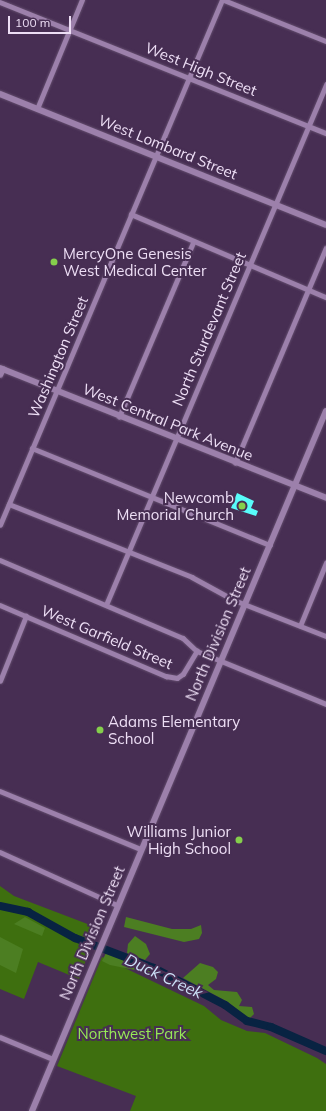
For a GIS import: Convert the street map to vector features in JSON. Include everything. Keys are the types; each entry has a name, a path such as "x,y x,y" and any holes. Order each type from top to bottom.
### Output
{"main road":[{"name":"West Lombard Street","path":"0,94 326,224"},
{"name":"West Central Park Avenue","path":"1,371 56,391 326,498"},
{"name":"North Division Street","path":"32,1111 326,411"}],"street":[{"path":"37,109 82,0"},
{"path":"223,0 326,41"},
{"name":"Washington Street","path":"0,525 223,0"},
{"name":"West High Street","path":"0,2 326,133"},
{"name":"North Sturdevant Street","path":"106,605 326,85"},
{"path":"131,214 193,243 326,297"},
{"path":"119,417 193,243"},
{"path":"235,463 326,248"},
{"path":"32,448 270,545"},
{"path":"9,504 192,577 245,604 326,636"},
{"path":"0,560 183,638 197,652"},
{"path":"300,626 326,563"},
{"name":"West Garfield Street","path":"0,606 173,678 183,674 197,652 326,704"},
{"path":"0,681 26,616"},
{"path":"0,791 141,849"},
{"path":"0,852 117,906"},
{"path":"0,1038 53,1059"}],"green space":[{"path":"0,886 14,896 98,928 79,979 38,962 24,999 0,989"},
{"path":"25,917 45,928 42,936 14,924"},
{"path":"126,917 172,929 191,929 201,925 202,933 199,939 184,942 124,927"},
{"path":"135,936 146,944 150,954 145,960 127,953 128,944"},
{"path":"0,937 23,949 16,973 0,965"},
{"path":"106,953 155,974 110,965 102,961"},
{"name":"Northwest Park","path":"102,957 204,1006 221,1020 247,1031 265,1033 317,1058 326,1064 326,1111 130,1111 136,1096 57,1066"},
{"path":"200,963 213,967 218,972 216,979 208,985 214,990 237,992 242,1000 239,1006 252,1007 254,1014 249,1019 228,1002 183,978"}],"building":[{"name":"Newcomb Memorial Church","path":"237,493 254,501 251,508 258,511 256,516 231,508"}],"waterway":[{"name":"Duck Creek","path":"0,906 28,912 75,938 154,968 225,1005 247,1021 271,1027 326,1051"}],"place":[{"name":"MercyOne Genesis West Medical Center","path":"54,262"},
{"name":"Newcomb Memorial Church","path":"242,506"},
{"name":"Adams Elementary School","path":"100,730"},
{"name":"Williams Junior High School","path":"239,840"}]}
